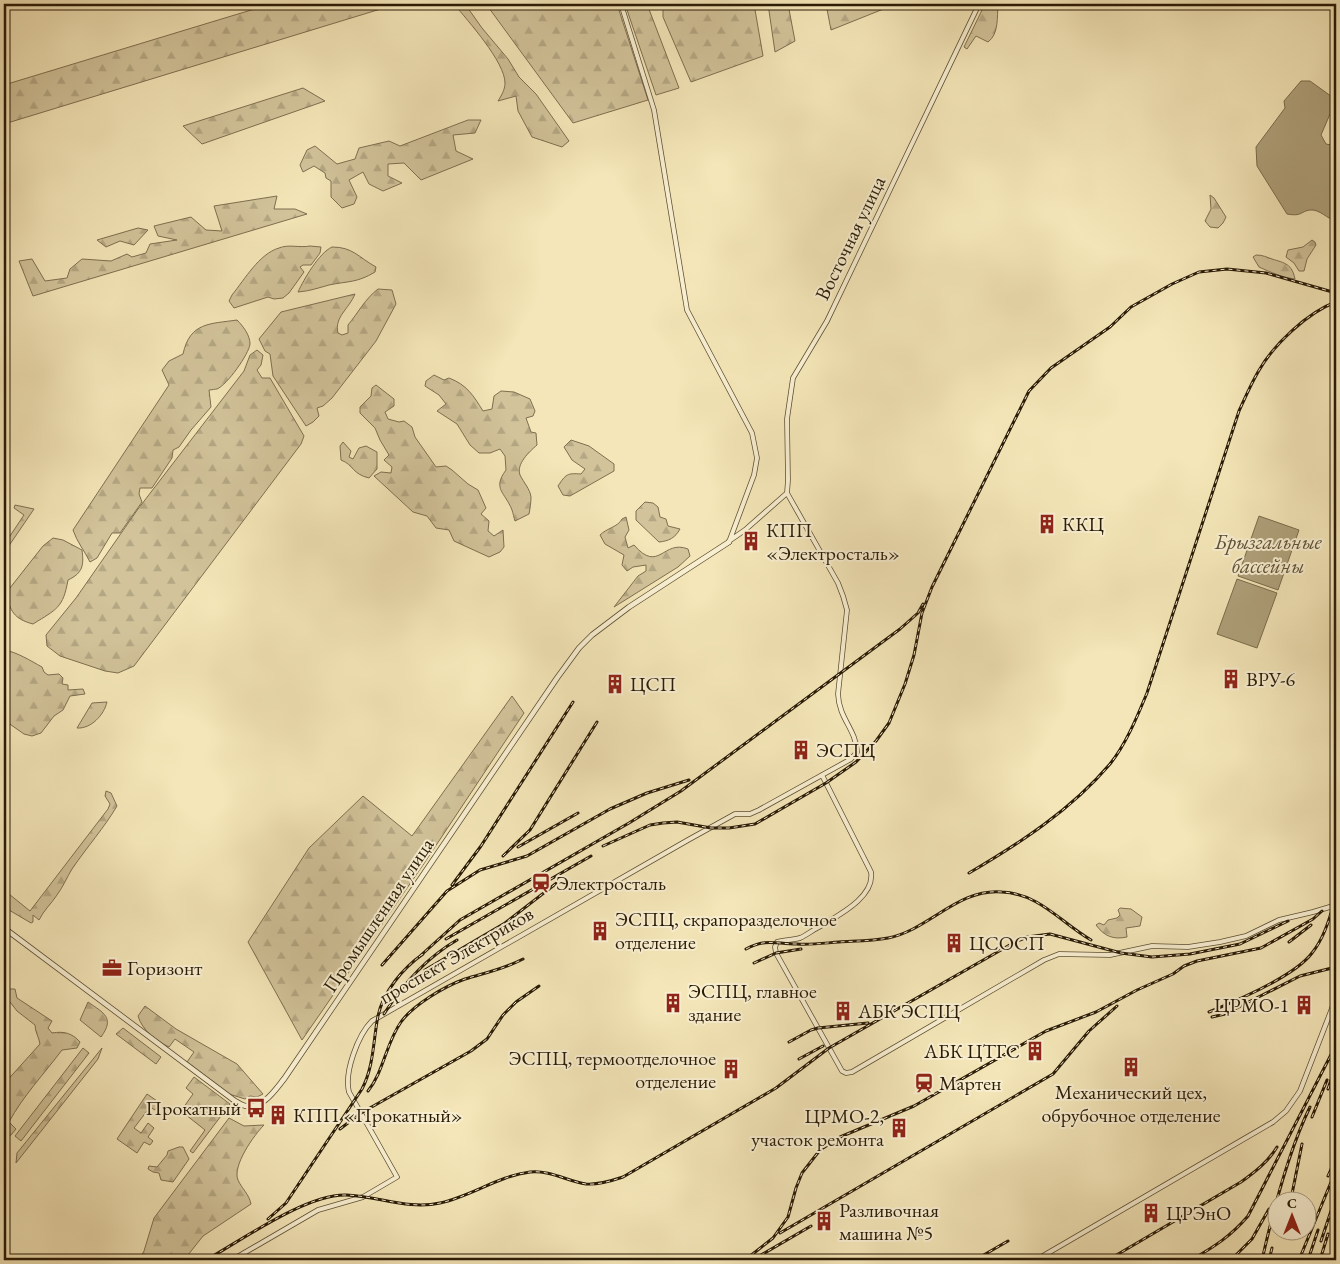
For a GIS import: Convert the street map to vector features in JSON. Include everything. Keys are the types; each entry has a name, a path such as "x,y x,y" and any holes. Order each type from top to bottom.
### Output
{"street":[{"path":"621,4 654,110 687,310 752,433 756,450 754,475 728,542"},
{"name":"Восточная улица","path":"786,492 788,480 787,419 793,378 827,321 979,4"},
{"name":"Промышленная улица","path":"4,928 235,1101 247,1106 258,1104 270,1096 284,1079 579,648 592,635 629,607 745,530 786,492"},
{"name":"проспект Электриков","path":"232,1260 318,1210 363,1197 397,1177 349,1092 346,1082 360,1037 372,1021 702,832 735,814 750,814 759,810 850,760 857,752 856,741 838,706 846,610 844,596 786,492"},
{"path":"822,775 871,872 872,878 868,888 858,901 842,913 800,938 777,942 775,947 776,953 811,1016 842,1071 846,1073 852,1072 1044,960 1059,954 1110,955 1152,946 1188,947 1220,942 1246,936 1279,920 1313,912 1333,906 1336,903"},
{"path":"1036,1260 1273,1122 1286,1111 1300,1091 1336,998"}],"green space":[{"path":"271,4 397,4 4,124 4,85"},
{"path":"454,4 465,4 508,59 519,77 536,94 569,141 562,147 532,137 518,111 516,96 498,101 504,90 505,83 499,64 485,42"},
{"path":"486,4 617,4 648,100 573,123"},
{"path":"625,4 647,4 679,88 656,95"},
{"path":"663,4 754,4 763,56 691,82 663,17"},
{"path":"768,4 788,4 795,41 775,52"},
{"path":"826,4 896,4 831,30"},
{"path":"985,4 998,4 997,25 994,35 988,42 976,36 967,49 964,47"},
{"path":"303,88 325,101 202,144 183,126"},
{"path":"468,120 481,120 475,133 453,135 456,151 473,159 421,180 404,163 388,164 388,176 402,183 383,191 369,184 363,172 349,180 357,197 354,204 342,208 331,197 331,181 326,178 325,173 314,166 303,172 300,165 307,150 315,146 337,164 355,159 359,148 389,141 400,146"},
{"path":"1210,195 1226,217 1218,228 1210,227 1205,221 1211,209"},
{"path":"277,196 274,209 295,209 307,214 33,296 19,261 32,259 45,281 67,278 70,269 82,259 111,261 127,254 132,257 146,253 150,244 177,240 158,236 154,226 191,217 206,230 222,231 214,206"},
{"path":"138,228 148,230 134,245 120,241 106,247 97,240"},
{"path":"1312,240 1316,245 1307,259 1304,271 1299,271 1294,263 1286,257 1288,250 1303,247"},
{"path":"283,247 321,247 320,253 311,265 300,267 304,272 289,293 283,298 274,299 268,297 234,308 229,301 232,295 265,256"},
{"path":"332,247 339,247 355,253 376,267 375,272 358,280 298,292 317,260"},
{"path":"1256,255 1264,256 1287,265 1292,270 1295,279 1259,267 1253,257"},
{"path":"378,289 392,290 396,304 376,341 332,398 323,406 317,408 319,416 306,426 273,376 270,354 265,351 259,339 281,312 355,294 340,318 337,327 338,333 342,335 348,333 348,325 365,302"},
{"path":"237,320 246,331 250,341 249,349 242,362 232,376 221,386 217,389 209,390 211,407 179,447 173,450 172,458 152,488 140,488 139,494 142,502 120,533 112,533 97,558 90,562 73,530 169,385 162,370 169,361 183,354 191,336 202,326"},
{"path":"257,350 263,355 261,365 257,370 262,378 270,378 304,436 301,444 134,666 118,673 105,671 60,656 47,646 46,635 76,598 138,509 244,371 250,355"},
{"path":"434,375 444,380 449,378 465,387 473,395 483,411 492,409 494,396 501,391 514,392 530,399 535,411 533,416 526,418 531,432 536,433 537,445 524,458 519,471 531,497 529,514 515,521 512,510 501,490 500,482 506,470 505,456 500,449 490,453 479,453 470,445 457,424 437,411 446,404 439,395 425,386 426,381"},
{"path":"376,385 394,399 394,406 385,412 388,419 399,422 404,421 412,427 415,437 436,467 446,466 478,490 486,508 481,514 489,521 488,531 494,536 503,530 504,547 500,552 489,557 454,541 449,530 436,528 427,516 413,512 374,476 381,472 391,473 392,467 384,460 389,455 375,428 360,413 360,407 371,396 372,388"},
{"path":"571,440 589,446 614,464 614,471 570,496 563,495 558,486 567,475 581,474 585,469 572,460 564,447"},
{"path":"343,442 351,451 349,457 353,459 359,448 366,446 377,452 377,469 369,478 359,474 341,460 340,446"},
{"path":"645,502 653,503 658,507 660,517 666,519 668,526 680,529 674,537 659,542 636,520 636,511"},
{"path":"15,505 34,509 4,553 4,545 24,515 14,508"},
{"path":"626,517 629,530 625,537 628,548 634,545 642,553 655,556 680,547 688,549 690,556 678,567 614,607 638,576 646,571 646,565 633,567 627,571 622,565 624,555 605,544 600,535"},
{"path":"53,538 63,540 82,550 83,560 80,571 68,580 64,597 58,607 33,624 17,617 9,605 6,593 43,546"},
{"path":"4,650 19,655 42,667 48,675 59,674 63,678 62,684 68,685 68,690 83,689 85,694 70,696 63,710 54,716 41,733 32,736 24,734 4,720"},
{"path":"512,696 524,713 423,865 302,1040 248,942 309,848 363,796 412,836"},
{"path":"107,702 103,712 92,724 77,728 92,703"},
{"path":"106,791 111,793 117,806 72,869 59,892 39,920 33,915 33,922 31,923 9,910 4,904 4,890 30,911 108,809 110,804 105,796"},
{"path":"1120,908 1131,909 1142,917 1140,926 1126,928 1127,937 1117,938 1102,932 1096,925 1099,923 1104,925 1108,920 1117,918 1120,915 1118,910"},
{"path":"4,983 9,989 15,989 17,998 52,1021 48,1028 52,1033 68,1033 80,1042 77,1048 62,1050 34,1085 9,1122 16,1129 11,1135 5,1137 4,1084 40,1044 35,1025 17,1011 10,1002 4,1003"},
{"path":"88,1002 106,1016 107,1025 101,1037 80,1020"},
{"path":"145,1006 176,1029 237,1064 263,1094 257,1097 250,1096 245,1099 229,1094 187,1062 194,1052 175,1039 169,1047 159,1042 146,1030 138,1016"},
{"path":"123,1028 161,1057 156,1064 116,1034"},
{"path":"83,1048 89,1053 21,1141 15,1136"},
{"path":"102,1048 98,1059 16,1163 17,1153"},
{"path":"194,1077 230,1104 193,1153 190,1151 205,1130 181,1111 193,1094 186,1088"},
{"path":"147,1094 160,1103 155,1110 150,1107 134,1128 141,1133 148,1123 154,1128 148,1137 153,1141 150,1145 144,1142 137,1153 117,1139"},
{"path":"229,1118 244,1126 264,1125 250,1143 238,1167 238,1180 249,1197 251,1204 203,1236 188,1255 180,1260 139,1260 144,1251 154,1218"},
{"path":"183,1147 189,1159 173,1182 161,1180 159,1173 148,1169 149,1166 157,1167 168,1151"}],"water":[{"path":"1301,81 1310,81 1335,99 1336,107 1330,114 1321,135 1326,144 1336,146 1336,221 1314,210 1296,215 1287,214 1257,166 1256,147 1285,108 1284,101"},
{"name":"Брызгальные бассейны","path":"1259,516 1299,530 1278,590 1238,576"},
{"name":"Брызгальные бассейны","path":"1237,579 1277,593 1257,648 1217,634"}],"railway":[{"path":"603,846 650,825 663,823 677,822 711,828 729,828 755,824 826,783 856,762 876,741 889,723 905,684 914,655 922,613 932,587 1029,391 1051,368 1110,327 1131,307 1172,284 1199,272 1227,269 1266,273 1336,293"},
{"path":"969,873 1007,850 1062,811 1095,781 1116,756 1131,730 1147,693 1239,411 1250,386 1273,351 1292,331 1314,313 1336,302"},
{"path":"419,957 460,920 681,791 900,629 918,613 923,604"},
{"path":"452,885 481,846 573,702"},
{"path":"503,856 530,830 597,722"},
{"path":"382,965 447,891 480,870 527,856 610,809 647,793 689,780"},
{"path":"518,847 578,813"},
{"path":"446,939 591,856"},
{"path":"425,970 505,923 558,882"},
{"path":"746,949 771,942 813,944 888,938 903,934 957,903 971,896 986,892 1015,894 1039,903 1091,940"},
{"path":"1209,1012 1264,987 1304,962 1317,947 1327,926 1336,897"},
{"path":"745,1260 773,1238 788,1217 802,1173 820,1150 840,1137 914,1106 1046,1031 1096,1012 1137,990 1173,974 1184,966 1197,961 1261,948 1313,919 1322,911"},
{"path":"206,1260 274,1220 312,1202 330,1197 346,1195 405,1204 428,1205 452,1200 518,1174 530,1172 551,1174 586,1184 600,1183 623,1177 776,1088 829,1048 1015,942 1027,937 1050,934 1121,953 1152,957 1190,954 1240,944 1288,921"},
{"path":"1289,942 1311,925"},
{"path":"384,1014 416,972 435,955 457,940"},
{"path":"754,963 776,953 801,949"},
{"path":"268,1219 286,1203 362,1089 369,1071 378,1016 384,998 401,973 423,954"},
{"path":"368,1091 378,1075 396,1030 413,1009 439,991 457,982 523,959"},
{"path":"1212,1017 1225,1014 1300,976 1336,967"},
{"path":"340,1129 361,1113 471,1051 487,1039 503,1015 516,1002 539,986"},
{"path":"780,1233 1053,1074 1089,1031 1117,1006"},
{"path":"789,1042 818,1028 868,1023"},
{"path":"1191,1260 1222,1241 1248,1216 1336,1045"},
{"path":"799,1059 823,1046"},
{"path":"1328,1089 1336,1065"},
{"path":"1312,1117 1327,1080"},
{"path":"1262,1260 1288,1162 1310,1107"},
{"path":"1292,1192 1302,1144"},
{"path":"1108,1260 1241,1182 1265,1162 1277,1147"},
{"path":"1328,1176 1336,1158"},
{"path":"1299,1260 1336,1170"},
{"path":"1321,1241 1336,1196"},
{"path":"1231,1260 1252,1239 1268,1211"},
{"path":"761,1255 811,1226"},
{"path":"1320,1260 1328,1234"},
{"path":"975,1260 1008,1241"},
{"path":"1308,1260 1314,1242"},
{"path":"1269,1260 1272,1248"},
{"path":"1334,1260 1336,1253"}],"place":[{"name":"ККЦ","path":"1047,524"},
{"name":"КПП «Электросталь»","path":"751,541"},
{"name":"ВРУ-6","path":"1231,679"},
{"name":"ЦСП","path":"615,684"},
{"name":"ЭСПЦ","path":"801,750"},
{"name":"Электросталь","path":"541,883"},
{"name":"ЭСПЦ, скрапоразделочное отделение","path":"600,931"},
{"name":"ЦСОСП","path":"954,943"},
{"name":"Горизонт","path":"112,968"},
{"name":"ЭСПЦ, главное здание","path":"673,1003"},
{"name":"ЦРМО-1","path":"1304,1005"},
{"name":"АБК ЭСПЦ","path":"843,1011"},
{"name":"АБК ЦТГС","path":"1035,1051"},
{"name":"Механический цех, обрубочное отделение","path":"1131,1067"},
{"name":"ЭСПЦ, термоотделочное отделение","path":"731,1069"},
{"name":"Мартен","path":"924,1083"},
{"name":"Прокатный","path":"256,1108"},
{"name":"КПП «Прокатный»","path":"278,1115"},
{"name":"ЦРМО-2, участок ремонта","path":"899,1128"},
{"name":"ЦРЭнО","path":"1151,1213"},
{"name":"Разливочная машина №5","path":"824,1221"}]}
